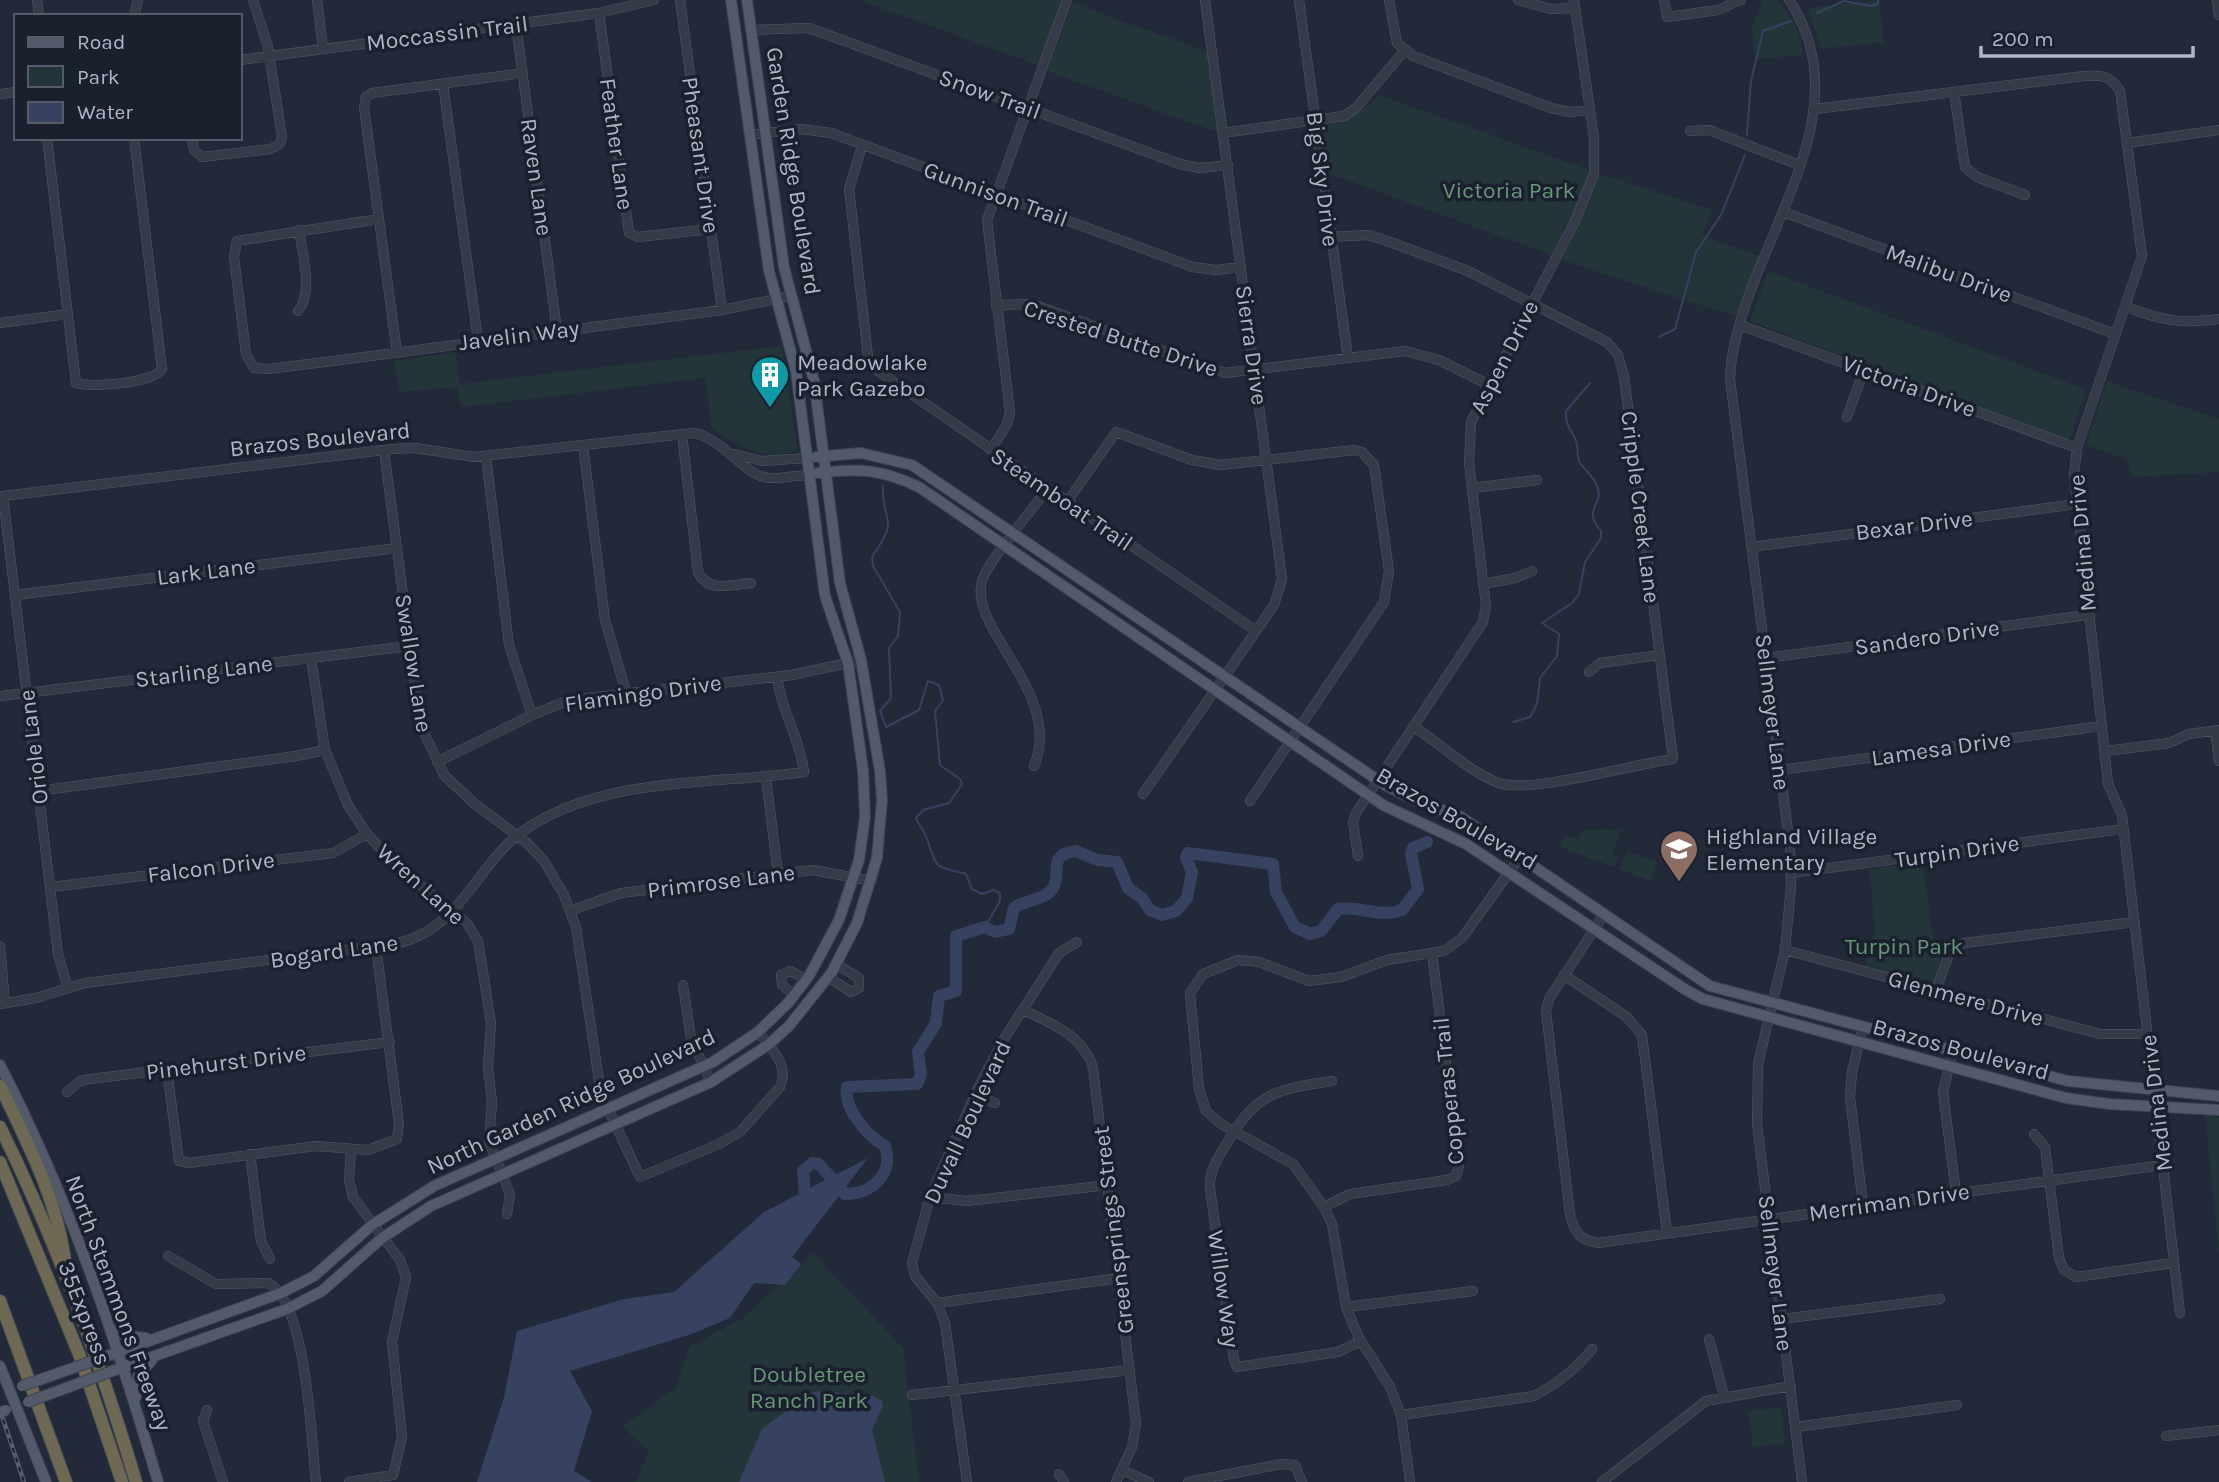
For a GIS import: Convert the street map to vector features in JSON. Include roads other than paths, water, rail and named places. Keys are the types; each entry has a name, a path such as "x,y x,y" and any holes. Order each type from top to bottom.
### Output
{"highway":[{"path":"0,1086 43,1183 64,1249 68,1285"},
{"name":"North Stemmons Freeway","path":"0,1127 68,1285 112,1401 136,1482"},
{"name":"35Express","path":"0,1162 79,1354 122,1482"},
{"path":"0,1301 66,1482"}],"main road":[{"name":"North Garden Ridge Boulevard","path":"3,1393 281,1293 314,1276 372,1226 434,1185 703,1067 758,1032 806,980 830,940 854,878 865,817 865,790 848,663 825,596 793,352 776,300 731,0"},
{"name":"Garden Ridge Boulevard","path":"747,0 783,267 814,381 826,472"},
{"name":"Brazos Boulevard","path":"807,458 861,453 912,465 1150,623 1378,780 1414,800 1461,817 1562,889 1700,981 1771,1003 2068,1081 2219,1096"},
{"name":"Brazos Boulevard","path":"809,475 868,470 893,475 919,488 1396,813 1446,833 1510,871 1686,990 1722,1006 2066,1098 2219,1110"},
{"name":"North Garden Ridge Boulevard","path":"7,1410 287,1309 321,1291 382,1238 431,1206 711,1082 768,1045 789,1026 828,977 858,923 872,881 880,835 882,800 862,660 841,583 826,472"},
{"path":"1139,639 1150,623"},
{"path":"1554,901 1562,889"},
{"name":"North Stemmons Freeway","path":"0,1065 77,1234 111,1329 114,1353 135,1404 158,1482"},
{"path":"2191,1092 2192,1107"},
{"path":"111,1329 126,1336 156,1338"},
{"path":"135,1404 138,1376 158,1355"},
{"path":"0,1366 7,1410 46,1482"}],"street":[{"path":"193,140 197,153 210,157 271,149 280,144 282,137 269,55 253,0"},
{"path":"317,0 323,48"},
{"name":"Moccassin Trail","path":"242,60 599,13 654,0"},
{"name":"Pheasant Drive","path":"680,0 722,310"},
{"path":"991,450 1007,424 1010,412 987,231 989,210 1067,0"},
{"name":"Sierra Drive","path":"1143,794 1274,605 1282,579 1205,0"},
{"name":"Big Sky Drive","path":"1299,0 1348,358"},
{"path":"1389,0 1397,43 1405,50 1551,108 1570,112 1590,110"},
{"path":"1518,0 1551,9 1575,4"},
{"path":"1664,0 1667,17 1718,10 1741,0"},
{"name":"Sellmeyer Lane","path":"1789,0 1811,44 1815,109 1783,212 1740,325 1732,351 1730,379 1767,658 1791,873 1785,950 1758,1063 1756,1096 1802,1482"},
{"path":"2217,0 2219,15"},
{"name":"Aspen Drive","path":"1358,856 1353,822 1483,622 1486,606 1468,441 1471,422 1583,203 1594,174 1590,110 1575,4"},
{"name":"Feather Lane","path":"599,13 629,233 638,237 711,229"},
{"name":"Raven Lane","path":"516,24 557,330"},
{"name":"Snow Trail","path":"751,30 808,28 1180,164 1199,167 1227,165"},
{"path":"1223,133 1344,116 1356,108 1405,50"},
{"path":"397,353 364,107 366,97 372,93 523,73"},
{"name":"Medina Drive","path":"1815,109 2103,75 2113,80 2120,91 2142,256 2127,307 2115,334 2077,448 2074,474 2108,784 2122,815 2180,1314"},
{"path":"443,84 478,340"},
{"path":"1954,92 1965,167 1977,177 2025,195"},
{"name":"Gunnison Trail","path":"750,135 810,130 831,133 1193,267 1216,270 1241,267"},
{"path":"2127,143 2219,130"},
{"path":"1690,131 1709,131 1799,165"},
{"path":"47,140 76,383 98,385 159,374 161,355 134,140"},
{"name":"Steamboat Trail","path":"862,146 849,189 869,365 1256,631"},
{"name":"Malibu Drive","path":"1783,212 2115,334"},
{"path":"298,311 303,305 306,288 299,230 379,219"},
{"name":"Javelin Way","path":"299,230 237,241 234,257 248,362 254,368 268,369 722,310 791,296"},
{"name":"Cripple Creek Lane","path":"1330,237 1368,235 1468,271 1607,342 1621,364 1673,759 1534,784 1503,784 1414,727"},
{"name":"Crested Butte Drive","path":"996,305 1032,304 1214,371 1256,371 1405,351 1421,353 1489,385"},
{"path":"2127,307 2163,321 2182,323 2219,319"},
{"path":"0,323 68,314"},
{"name":"Victoria Drive","path":"1740,325 2077,448"},
{"path":"1847,417 1864,370"},
{"path":"1067,502 1116,432 1208,464 1268,462 1354,450 1362,452 1374,465 1390,583 1380,612 1250,801"},
{"path":"682,434 698,572 702,579 716,586 751,583"},
{"name":"Brazos Boulevard","path":"4,507 3,496 384,450 415,448 458,456 486,456 682,434 704,435 750,469 768,478 809,475"},
{"path":"583,445 605,620 626,692"},
{"name":"Swallow Lane","path":"384,450 420,724 437,762 456,788 544,861 572,910 597,1076 607,1110 640,1177 719,1144 747,1126 784,1079 783,1067 768,1045"},
{"name":"Brazos Boulevard","path":"730,452 762,461 807,458"},
{"path":"486,456 509,645 531,715"},
{"path":"1472,488 1537,480"},
{"path":"1034,766 1040,747 1039,721 1034,704 987,614 981,591 983,578 1047,489"},
{"name":"Bexar Drive","path":"1751,547 2077,504"},
{"name":"Oriole Lane","path":"4,507 60,964 67,986"},
{"name":"Lark Lane","path":"15,595 397,548"},
{"path":"1483,584 1516,578 1532,570"},
{"name":"Sandero Drive","path":"1767,658 2088,615"},
{"name":"Starling Lane","path":"0,696 409,646"},
{"path":"1589,672 1600,663 1660,655"},
{"name":"Wren Lane","path":"312,657 325,750 348,805 367,834 396,866 474,931 481,955 491,1023 488,1067 492,1102 489,1142 510,1194 508,1214"},
{"name":"Flamingo Drive","path":"437,762 531,715 569,700 777,677 862,660"},
{"name":"Bogard Lane","path":"3,1004 36,998 67,986 376,947 408,941 426,934 454,912 516,836 590,797 804,772 799,746 779,697 777,677"},
{"name":"Lamesa Drive","path":"1780,770 2102,726"},
{"path":"2106,751 2169,743 2189,734 2217,730 2219,761"},
{"path":"38,791 325,750"},
{"path":"766,777 778,874"},
{"name":"Turpin Drive","path":"1791,873 2123,829"},
{"name":"Falcon Drive","path":"51,887 333,853 367,834"},
{"path":"1410,1482 1401,1415 1390,1387 1361,1341 1346,1307 1332,1224 1324,1207 1293,1164 1210,1116 1203,1107 1189,998 1199,977 1226,963 1244,959 1259,962 1299,979 1322,980 1341,977 1387,960 1451,948 1462,939 1520,857"},
{"name":"Primrose Lane","path":"572,910 621,893 813,870 872,881"},
{"name":"Merriman Drive","path":"1603,916 1549,999 1546,1011 1573,1227 1582,1239 1598,1243 2163,1165"},
{"path":"1936,990 1950,951 1964,943 2135,922"},
{"name":"Duvall Boulevard","path":"967,1482 945,1323 937,1303 919,1283 912,1263 930,1197 995,1055 1059,953 1077,942"},
{"path":"0,946 3,1004"},
{"path":"167,1070 179,1161 189,1163 316,1146 351,1151 368,1150 397,1139 399,1124 376,947"},
{"name":"Glenmere Drive","path":"1785,950 2101,1034 2148,1034"},
{"name":"Copperas Trail","path":"1324,1207 1350,1194 1456,1176 1458,1153 1432,953"},
{"path":"828,977 850,992 859,988 859,978 836,964"},
{"path":"794,995 781,983 781,975 791,971 806,980"},
{"path":"1564,975 1627,1017 1642,1035 1667,1233"},
{"path":"683,985 691,1039 711,1082"},
{"name":"Greensprings Street","path":"1023,1010 1072,1037 1091,1061 1136,1431 1116,1482"},
{"path":"1863,1026 1850,1097 1863,1205"},
{"path":"758,1032 768,1045"},
{"name":"Pinehurst Drive","path":"67,1092 80,1081 90,1079 390,1042"},
{"path":"1953,1050 1943,1092 1956,1193"},
{"path":"1234,1131 1241,1119 1264,1098 1307,1084 1332,1081"},
{"path":"975,1096 995,1103"},
{"name":"Willow Way","path":"1234,1131 1210,1179 1237,1367 1338,1352 1361,1341"},
{"path":"2034,1134 2045,1147 2059,1258 2064,1270 2076,1277 2173,1263"},
{"path":"349,1482 394,1475 401,1437 392,1342 406,1277 400,1260 372,1226 350,1188 351,1151"},
{"path":"250,1154 261,1241 270,1259"},
{"path":"930,1197 967,1201 1108,1185"},
{"path":"168,1256 216,1284 268,1283 281,1293 302,1345 316,1482"},
{"path":"937,1303 1119,1278"},
{"path":"1346,1307 1473,1291"},
{"path":"1782,1320 1940,1299"},
{"path":"1709,1339 1724,1396"},
{"path":"1401,1415 1534,1396 1552,1387 1581,1363 1592,1349"},
{"path":"912,1395 1130,1370"},
{"path":"1602,1482 1697,1407 1724,1396 1791,1386"},
{"path":"1796,1427 1956,1405"},
{"path":"207,1410 203,1421 223,1482"},
{"path":"2166,1436 2219,1430"},
{"path":"1188,1482 1282,1464 1295,1465 1302,1482"},
{"path":"1122,1470 1149,1482"}],"water":[{"path":"868,1158 792,1257 801,1264 785,1285 754,1283 730,1318 689,1335 570,1371 592,1411 574,1471 592,1482 477,1482 504,1397 517,1331 624,1299 674,1292 764,1212"},
{"path":"821,1391 873,1396 882,1401 883,1406 872,1430 885,1482 739,1482 762,1429 810,1393"}],"waterway":[{"path":"1817,13 1844,1 1871,6 1878,4 1878,0"},
{"path":"1747,135 1751,81 1763,31 1791,21"},
{"path":"1659,337 1675,329 1696,252 1721,215 1745,155"},
{"path":"1513,722 1530,717 1537,704 1540,678 1557,656 1559,634 1542,623 1572,603 1579,594 1585,562 1601,538 1601,531 1593,517 1599,492 1594,480 1579,460 1577,444 1566,417 1566,411 1590,383"},
{"path":"883,485 888,526 872,557 873,566 900,612 898,636 889,648 891,698 880,711 886,727 919,710 928,681 939,685 943,700 935,711 940,765 960,779 962,784 949,803 923,810 916,818 938,865 966,874 972,889 982,894 993,890 1000,893 1000,901 985,927"},
{"path":"806,1208 803,1171 812,1163 819,1164 845,1194 864,1191 884,1173 887,1165 885,1146 871,1136 858,1121 849,1104 847,1087 917,1084 921,1075 918,1052 936,1023 939,996 956,991 956,936 985,927 995,932 1009,929 1014,908 1045,895 1053,888 1061,856 1076,851 1097,860 1117,862 1128,888 1142,898 1150,910 1162,915 1176,911 1187,898 1192,872 1186,858 1188,853 1273,864 1276,892 1295,927 1310,934 1321,931 1338,909 1386,913 1402,910 1418,889 1411,853 1413,848 1427,842"}],"railway":[{"path":"0,1410 24,1482"}],"place":[{"name":"Meadowlake Park Gazebo","path":"770,409"},
{"name":"Highland Village Elementary","path":"1679,883"}],"park label":[{"name":"Victoria Park","path":"1509,190"},
{"name":"Turpin Park","path":"1904,946"},
{"name":"Doubletree Ranch Park","path":"809,1387"}]}
